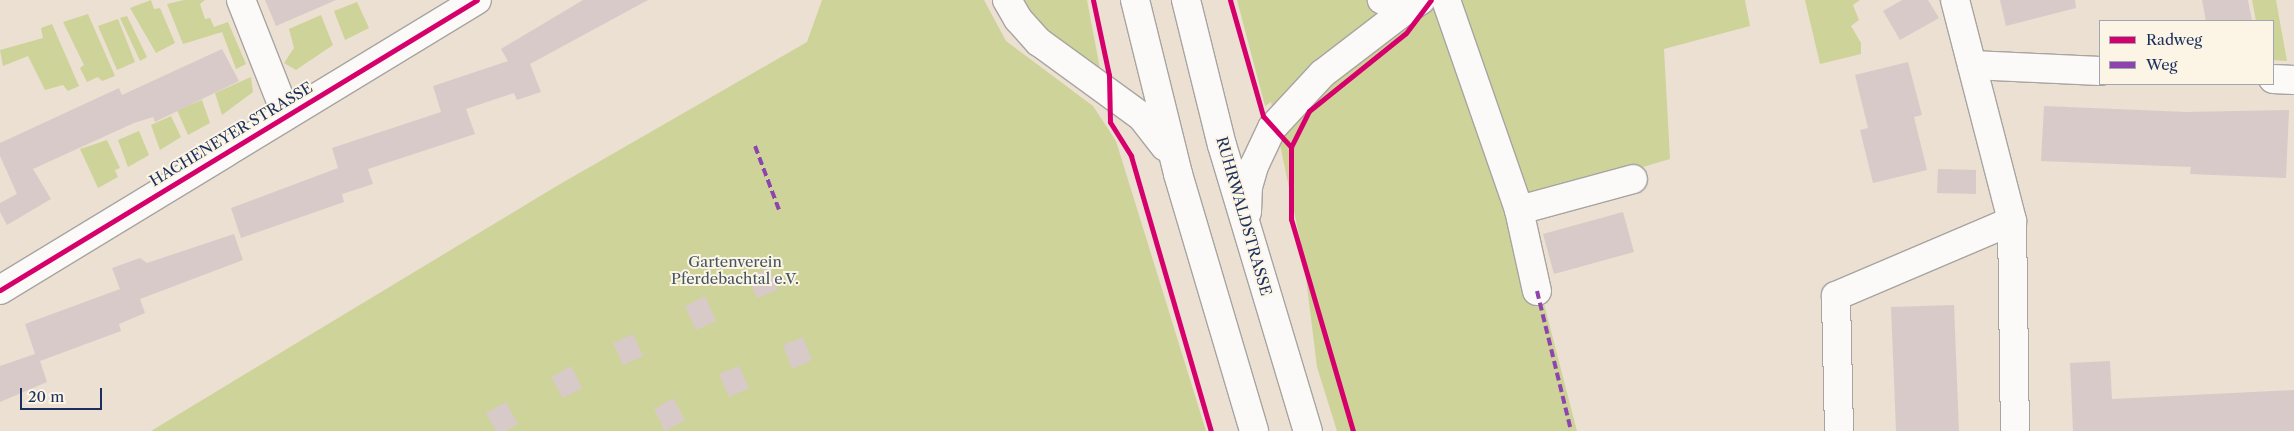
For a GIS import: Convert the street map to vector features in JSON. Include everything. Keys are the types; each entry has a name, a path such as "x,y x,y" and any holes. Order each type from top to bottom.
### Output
{"main road":[{"path":"241,0 286,114"},
{"name":"HACHENEYER STRASSE","path":"0,290 286,114 477,0"},
{"path":"1008,0 1018,19 1039,42 1141,116 1164,144 1178,174"},
{"path":"1135,0 1178,174 1254,431"},
{"name":"RUHRWALDSTRASSE","path":"1186,0 1248,234 1308,431"},
{"path":"1446,0 1519,210 1537,291"},
{"path":"1955,0 2012,221 2015,431"},
{"path":"1248,234 1248,187 1272,128 1322,74 1402,4"},
{"path":"1972,65 2099,71"},
{"path":"2274,79 2294,80"},
{"path":"1519,210 1633,179"},
{"path":"1839,431 1836,296 2012,221"}],"green space":[{"path":"151,0 154,9 160,8 175,43 156,53 130,8"},
{"path":"184,0 205,0 200,4 205,19 210,18 214,27 228,22 246,64 236,69 222,32 183,44 167,4"},
{"name":"Gartenverein Pferdebachtal e.V.","path":"822,0 984,0 1006,41 1093,106 1116,141 1206,431 151,431 555,187 807,42"},
{"path":"1023,0 1087,0 1100,69 1035,24"},
{"path":"1237,0 1745,0 1750,26 1664,49 1670,159 1518,204 1577,431 1337,431 1317,367 1303,254 1271,102 1265,106"},
{"path":"1805,0 1860,0 1853,5 1859,20 1851,26 1861,43 1861,54 1820,64"},
{"path":"2252,0 2276,0 2287,61 2274,60 2274,20 2256,20"},
{"path":"357,2 369,28 345,40 334,11"},
{"path":"88,14 115,76 102,81 98,77 87,82 80,68 84,65 63,22"},
{"path":"321,15 333,45 296,70 284,63 294,48 289,29"},
{"path":"127,16 147,57 140,61 120,18"},
{"path":"118,19 135,62 117,70 98,26"},
{"path":"52,24 79,86 68,91 63,85 45,90 28,56 3,66 0,50 43,38 41,28"},
{"path":"251,77 253,92 222,115 215,93"},
{"path":"202,100 210,123 188,135 177,110"},
{"path":"171,116 181,137 160,150 151,125"},
{"path":"139,131 149,155 128,167 118,140"},
{"path":"107,140 120,168 115,170 118,177 98,188 80,149"}],"building":[{"path":"265,0 336,0 276,26"},
{"path":"583,0 648,0 530,64 541,92 517,100 514,93 466,109 475,134 368,169 373,184 342,194 344,202 241,238 231,208 338,168 332,148 441,112 433,86 508,61 501,49"},
{"path":"1902,0 1928,0 1939,18 1900,40 1883,11"},
{"path":"2000,0 2075,0 2076,8 2006,26"},
{"path":"2202,0 2248,0 2252,20 2206,20"},
{"path":"222,49 239,81 155,122 153,117 134,123 33,169 51,199 7,225 0,212 0,203 17,194 0,156 0,143 119,88 122,95"},
{"path":"1908,62 1922,115 1914,117 1927,170 1873,183 1860,130 1868,128 1855,75"},
{"path":"2044,106 2186,112 2289,110 2286,178 2190,174 2191,167 2041,161"},
{"path":"1938,169 1976,170 1976,194 1937,193"},
{"path":"1623,212 1634,252 1554,274 1543,234"},
{"path":"234,234 243,260 140,299 145,313 119,324 121,331 40,361 47,382 0,402 0,366 35,354 25,324 120,289 112,268 140,258 147,263"},
{"path":"769,268 778,290 757,298 748,277"},
{"path":"705,296 716,321 696,330 685,306"},
{"path":"1954,305 1959,431 1896,431 1891,307"},
{"path":"633,334 643,356 623,365 613,343"},
{"path":"803,337 812,360 792,369 783,345"},
{"path":"2110,361 2112,399 2294,390 2294,431 2073,431 2070,363"},
{"path":"571,366 582,388 563,398 551,377"},
{"path":"739,366 749,388 729,397 719,374"},
{"path":"673,398 685,420 665,431 654,409"},
{"path":"506,402 518,424 505,431 496,431 486,413"}],"marked path":[{"path":"755,146 779,210"},
{"path":"1537,291 1571,431"}],"cycle path":[{"path":"0,290 477,0"},
{"path":"1093,0 1109,75 1110,122 1131,156 1211,431"},
{"path":"1230,0 1263,116 1291,147"},
{"path":"1353,431 1291,219 1291,147 1309,111 1406,33 1431,0"}]}
